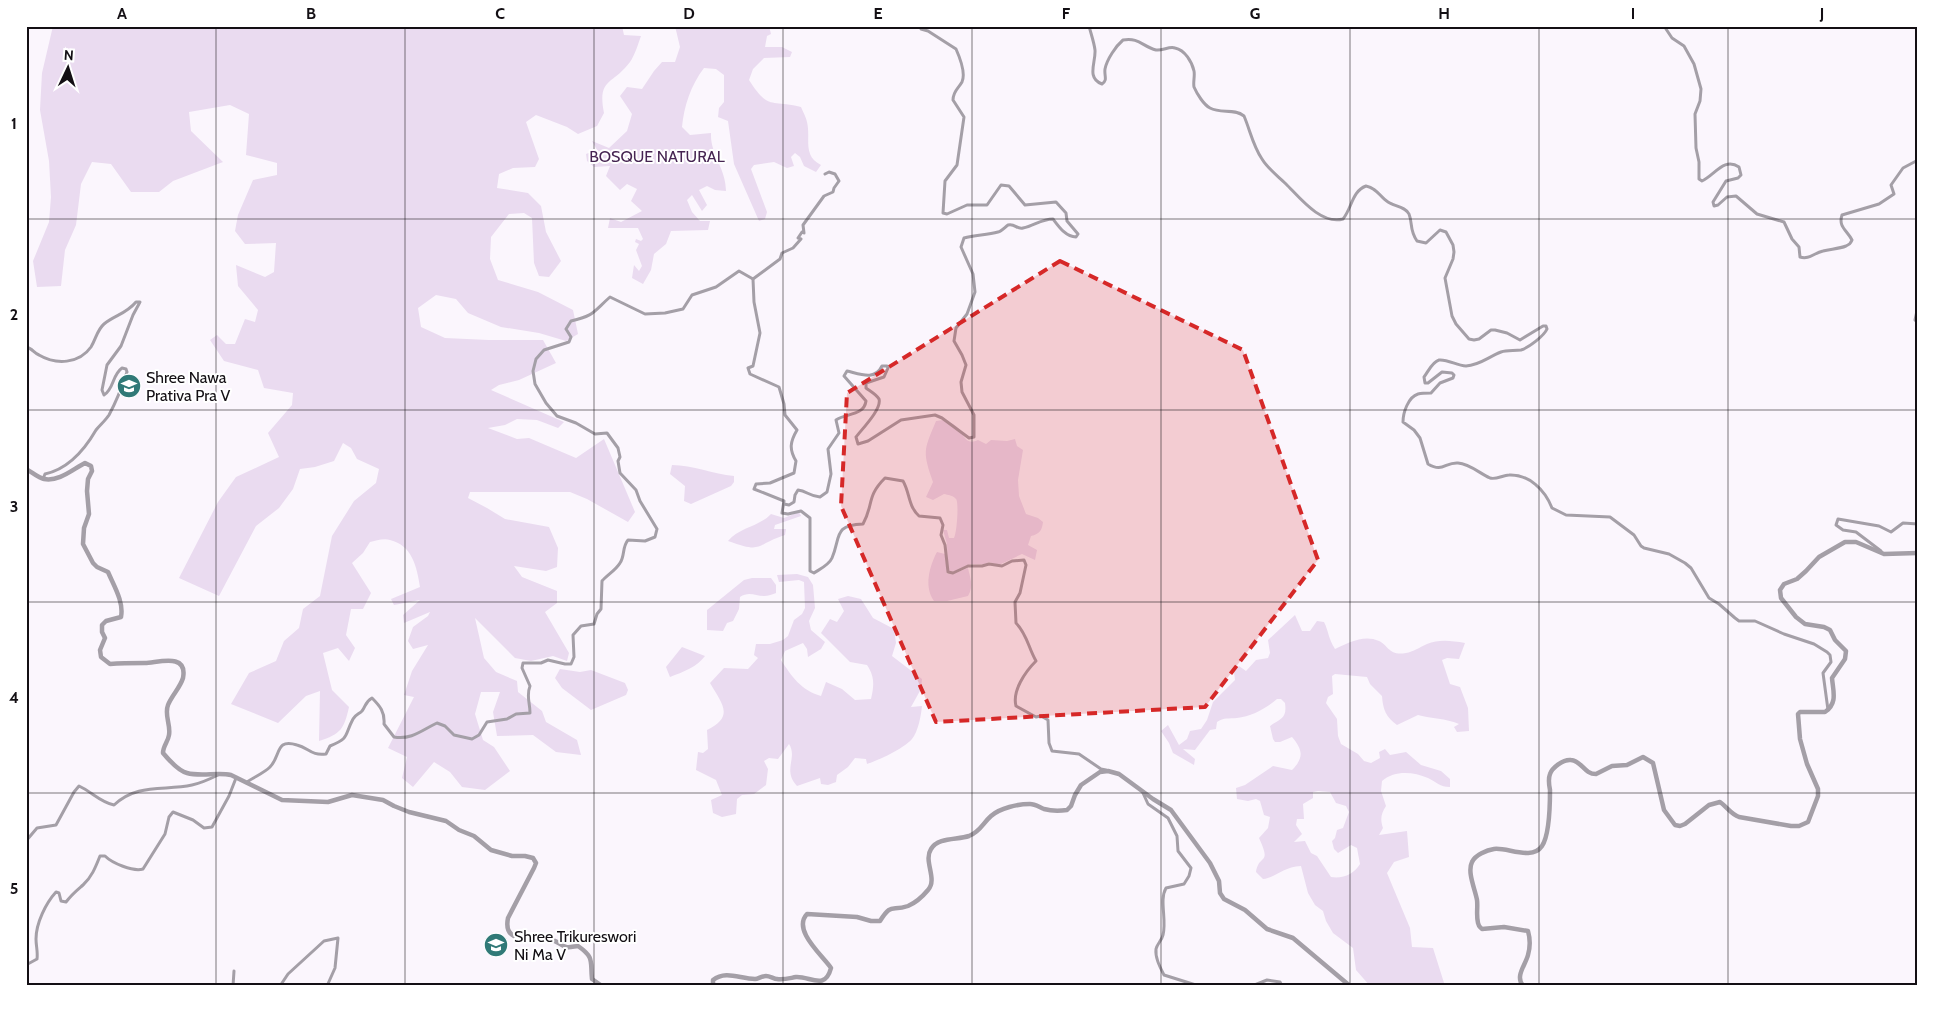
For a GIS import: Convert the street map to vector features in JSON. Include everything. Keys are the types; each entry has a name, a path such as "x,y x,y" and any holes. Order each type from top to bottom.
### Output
{"street":[{"path":"784,504 788,505 794,502 798,490 804,491 808,496 820,497 827,492 831,474 828,449 839,434 836,420 858,412 866,401 844,376 847,371 873,375 878,373 882,366 887,366 888,368 884,377 866,383 866,388 877,396 879,402 874,414 856,437 858,444 868,442 901,420 935,415 969,438 974,437 974,415 962,392 961,382 966,365 954,341 956,328 968,314 975,292 973,274 961,247 964,238 979,237 998,232 1012,225 1023,228 1046,219 1053,219 1059,228 1072,237 1076,237 1078,234 1067,221 1066,213 1056,202 1025,205 1009,186 1001,184 987,205 967,205 947,214 943,213 945,181 956,165 960,151 964,117 953,100 954,92 962,81 963,75 956,49 928,30 921,29 920,26"},
{"path":"1089,26 1095,48 1092,73 1098,83 1102,84 1106,80 1106,65 1116,47 1123,40 1137,40 1156,50 1174,47 1184,54 1190,61 1194,72 1194,86 1201,98 1210,108 1222,112 1236,112 1244,116 1252,141 1262,160 1303,203 1316,212 1332,220 1343,219 1348,213 1358,190 1366,186 1372,187 1381,198 1410,215 1411,232 1417,241 1426,243 1440,230 1446,232 1453,245 1454,252 1445,278 1452,316 1456,324 1469,339 1479,339 1491,330 1495,330 1508,333 1520,340 1543,326 1546,326 1547,329 1545,334 1521,350 1503,351 1482,363 1461,366 1438,360 1434,363 1424,377 1425,383 1428,383 1442,372 1452,372 1453,378 1440,383 1431,393 1418,394 1411,399 1403,416 1403,422 1414,430 1420,438 1428,464 1435,468 1444,468 1455,463 1462,464 1490,478 1507,474 1519,475 1531,480 1548,499 1552,508 1558,512 1566,515 1610,517 1634,534 1644,548 1669,554 1685,563 1691,568 1709,598 1739,621 1755,621 1830,655 1831,662 1823,673 1828,710"},
{"path":"1666,26 1672,38 1684,46 1694,64 1701,89 1700,101 1695,114 1699,179 1702,181 1708,178 1719,168 1729,163 1734,163 1739,167 1741,175 1738,178 1726,181 1713,202 1714,206 1727,197 1736,196 1757,214 1784,222 1792,240 1799,247 1800,257 1803,259 1822,251 1845,247 1849,244 1852,240 1842,228 1840,221 1842,215 1879,204 1894,194 1891,184 1903,168 1918,160"},
{"path":"753,279 780,259 782,253 793,248 801,239 798,238 798,235 801,235 802,232 804,233 803,225 820,200 833,192 839,181 835,174 829,172 825,174"},
{"path":"245,783 270,767 275,760 279,748 284,744 290,743 301,746 310,753 326,754 330,746 342,741 354,717 363,710 366,701 372,698 380,706 384,716 384,724 394,737 404,739 414,736 437,723 445,726 454,735 472,739 478,735 486,722 507,719 516,714 530,713 527,695 530,686 522,668 523,663 541,664 548,660 571,664 574,657 573,635 581,626 594,624 597,614 601,609 602,581 619,566 623,558 625,544 628,540 645,541 655,537 657,529 640,501 636,490 620,473 618,448 607,432 595,434 576,423 557,416 546,403 535,384 533,371 536,359 544,350 568,342 571,337 566,328 571,321 597,312 610,297 645,314 665,313 683,308 692,295 716,287 739,271 753,279"},
{"path":"753,279 754,302 760,333 753,366 748,368 750,374 779,387 785,415 797,430 791,440 791,452 796,461 794,473 770,484 756,484 754,490 784,501 782,513 788,514 801,511 810,518 810,571 814,573 832,559 838,535 846,526 863,524 869,514 870,500 874,489 885,478 903,481 909,491 910,504 919,516 940,518 942,524 941,535 945,545 948,572 953,573 968,566 988,564 1002,566 1012,561 1024,560 1026,565 1020,593 1015,602 1016,623 1024,632 1029,650 1036,661 1026,671 1021,685 1017,688 1016,706 1048,720 1049,743 1052,751 1079,754 1101,769 1119,774 1171,810 1210,863 1224,899 1245,910 1267,929 1293,938 1350,986"},
{"path":"26,347 38,355 59,361 71,362 89,349 96,334 104,324 126,312 136,302 140,302 120,346 107,365 102,390 104,395 108,393 112,386 117,372 122,368 126,369 127,372 108,417 97,429 90,443 56,472 45,474 44,479"},
{"path":"1918,306 1915,320 1918,323"},
{"path":"26,469 44,479 73,472 85,463 91,466 92,471 88,479 87,491 89,514 84,528 84,544 97,568 108,572 119,597 122,612 122,617 106,621 102,625 104,638 100,650 101,656 110,664 173,660 180,664 183,672 183,677 168,705 166,715 170,726 169,738 163,747 163,753 186,773 223,773 282,800 328,802 352,795 383,800 409,812 446,821 492,850 512,856 533,858 536,863 534,868 508,918 506,926 509,933 516,938 552,940 565,947 578,946 589,954 592,963 592,979 602,986"},
{"path":"1884,554 1856,532 1843,530 1836,525 1838,519 1880,526 1891,532 1903,523 1918,524"},
{"path":"1523,986 1520,972 1528,954 1528,931 1504,927 1482,929 1478,921 1477,900 1471,866 1472,861 1480,854 1495,849 1521,853 1537,850 1542,846 1546,836 1549,816 1549,777 1553,769 1567,760 1572,760 1578,762 1585,771 1596,774 1612,766 1627,765 1638,759 1646,758 1653,763 1664,810 1675,825 1685,824 1710,806 1720,802 1739,817 1791,826 1799,826 1808,822 1818,796 1818,789 1807,764 1800,739 1798,714 1804,711 1825,712 1833,704 1832,678 1845,659 1846,652 1835,640 1830,630 1824,626 1805,624 1796,617 1781,598 1780,590 1784,584 1796,579 1819,558 1846,542 1856,542 1884,554 1918,553"},
{"path":"713,986 714,980 717,977 728,975 755,979 767,976 788,980 798,977 806,980 822,981 828,977 831,968 804,933 803,917 807,914 857,917 871,921 880,921 891,907 907,906 916,902 928,890 931,883 928,854 932,847 940,842 969,836 983,827 992,815 1002,809 1032,804 1049,810 1067,810 1082,784 1100,772 1108,771"},
{"path":"26,841 38,828 56,825 79,786 90,791 104,803 114,805 122,797 152,788 191,785 223,773"},
{"path":"26,964 37,959 36,928 46,904 56,892 60,893 60,901 66,902 74,890 84,884 93,873 100,856 105,856 109,860 137,871 143,869 165,834 169,817 173,812 193,820 204,828 212,827 233,788 236,778"},
{"path":"1142,790 1148,804 1168,818 1177,836 1178,851 1190,868 1189,876 1184,884 1166,888 1163,894 1164,927 1163,935 1156,948 1158,963 1164,975 1199,986"},
{"path":"280,986 288,974 324,941 338,938 335,968 327,986"},
{"path":"234,971 234,986"},
{"path":"1252,986 1267,980 1280,982 1282,986"}],"highlighted area":[{"path":"1060,261 1243,350 1318,560 1205,707 936,722 841,506 847,393"}],"green space":[{"path":"53,26 622,26 624,35 641,36 630,62 605,88 602,102 604,113 597,126 578,134 567,127 536,115 526,122 539,159 535,167 513,168 499,174 497,188 528,193 541,206 546,232 561,261 549,277 539,276 534,263 532,218 524,213 509,214 491,237 490,259 498,280 538,292 573,310 578,334 566,341 539,333 501,327 468,313 456,299 436,295 418,308 421,327 445,338 543,340 556,363 519,380 499,385 491,390 564,422 558,428 537,420 517,419 505,425 488,428 517,439 529,438 576,458 604,439 635,512 628,522 587,499 570,492 470,492 468,498 505,519 549,527 558,548 557,567 546,571 514,566 522,577 557,591 557,603 545,612 569,653 567,661 553,656 531,661 515,658 475,618 484,658 496,672 517,681 518,692 542,711 546,722 577,740 581,755 556,752 533,735 497,736 493,712 500,692 481,692 475,714 483,740 494,747 510,771 485,790 462,787 450,772 434,762 413,787 402,778 407,757 388,748 414,697 404,695 412,671 428,645 413,649 408,641 413,627 428,616 430,612 404,623 403,615 420,600 394,605 391,599 420,587 419,579 415,565 408,552 404,547 388,539 370,542 363,553 352,563 371,593 363,609 351,609 346,635 355,648 349,661 338,648 323,653 332,690 349,707 340,730 332,736 319,741 320,691 306,696 278,723 231,704 249,673 276,661 284,641 299,628 303,609 320,596 332,536 354,501 376,483 379,469 357,459 351,448 343,443 334,461 300,469 293,489 279,508 256,526 219,596 179,578 218,502 236,477 279,457 268,433 292,405 293,393 264,388 258,370 224,361 210,340 217,335 226,344 235,344 245,319 255,322 258,310 238,286 236,265 265,277 274,272 276,243 245,244 235,231 238,215 253,180 277,175 277,163 246,155 249,114 230,105 189,112 191,131 223,162 173,181 159,192 131,192 111,164 92,162 81,184 76,225 65,250 61,286 37,287 33,261 49,222 51,197 49,161 40,110 42,73"},
{"name":"BOSQUE NATURAL","path":"675,26 769,26 771,34 767,36 765,47 782,47 792,52 790,57 764,58 753,69 749,80 766,100 801,107 807,122 809,152 811,157 821,165 816,172 804,166 800,157 795,153 791,157 794,166 787,168 774,162 754,165 751,169 767,212 765,219 759,221 734,164 728,121 718,117 719,108 724,102 724,75 716,69 704,68 695,81 689,96 684,111 682,127 690,135 711,133 713,148 724,175 726,191 715,190 707,186 699,190 707,205 702,211 692,195 687,200 692,212 700,221 710,221 708,230 671,231 666,244 654,254 651,270 643,284 632,278 634,265 639,271 642,266 636,250 639,244 635,242 636,239 641,241 643,239 638,228 608,228 610,218 621,222 642,211 631,201 637,189 627,184 620,190 606,176 610,166 594,167 587,161 586,154 597,150 592,141 609,148 627,131 632,114 620,96 627,87 642,89 662,62 675,62 680,47"},
{"path":"943,420 955,426 967,440 978,440 986,444 991,440 1007,441 1015,439 1017,446 1023,450 1018,480 1019,496 1026,514 1043,522 1040,531 1031,536 1028,545 1037,550 1035,560 1022,554 999,565 989,562 971,564 952,572 948,570 947,544 943,530 947,530 949,538 954,538 957,524 957,501 950,495 944,494 933,500 926,497 933,482 926,457 927,445 936,421"},
{"path":"672,465 688,466 734,476 734,482 731,486 691,504 684,501 685,486 670,474"},
{"path":"799,512 801,516 775,525 774,529 786,529 785,535 758,547 748,547 728,541 733,536 761,522 771,514 784,518"},
{"path":"937,552 945,554 947,574 953,574 968,568 971,586 968,596 947,601 934,601 928,583"},
{"path":"797,574 808,577 813,585 815,608 809,621 811,630 825,642 821,649 808,657 807,649 803,643 785,651 781,660 793,677 802,686 821,696 826,682 842,689 855,700 871,699 873,682 867,665 850,662 821,633 830,619 837,622 844,611 838,599 848,596 861,599 873,618 894,629 896,643 892,656 922,679 921,689 911,707 922,706 918,728 908,743 884,757 867,764 866,759 855,758 848,767 837,775 836,782 828,785 821,784 820,778 797,786 791,775 792,754 789,744 778,759 769,758 764,761 768,769 766,785 754,794 742,795 737,799 736,814 722,817 713,813 711,800 722,795 716,780 696,770 698,752 703,753 708,749 707,730 721,720 724,709 710,683 724,668 748,669 758,658 754,655 756,644 770,644 783,640 788,636 794,620 802,614 805,608 804,582 799,580 779,582 777,575"},
{"path":"771,578 776,585 776,593 766,596 743,595 740,597 739,609 733,621 727,623 723,631 707,630 707,610 744,580"},
{"path":"1295,615 1302,631 1310,631 1317,621 1324,622 1335,649 1356,640 1368,638 1379,641 1393,652 1400,654 1411,652 1436,641 1465,643 1459,659 1447,658 1442,660 1450,684 1460,687 1468,708 1469,731 1457,732 1454,727 1459,724 1418,715 1397,725 1388,716 1384,709 1382,696 1370,684 1367,677 1335,674 1332,676 1333,694 1328,697 1326,703 1337,719 1338,736 1341,744 1358,754 1364,761 1371,763 1380,758 1379,752 1385,749 1390,755 1406,752 1421,765 1441,771 1450,779 1450,787 1447,787 1428,778 1410,773 1387,777 1382,781 1381,791 1386,806 1382,817 1383,828 1379,835 1407,831 1409,857 1394,862 1387,873 1410,928 1412,947 1433,948 1445,986 1370,986 1356,970 1353,948 1333,933 1323,911 1315,905 1308,893 1301,866 1289,868 1263,879 1256,872 1265,856 1259,838 1268,828 1270,817 1264,815 1260,801 1256,799 1248,801 1237,799 1236,788 1245,785 1273,766 1292,770 1299,761 1300,749 1292,737 1280,742 1275,742 1273,739 1270,726 1281,719 1285,712 1285,703 1281,699 1277,699 1264,709 1248,716 1224,719 1217,722 1216,729 1210,730 1195,750 1183,749 1195,759 1194,765 1173,753 1161,731 1168,725 1179,745 1187,739 1190,731 1201,729 1207,720 1213,702 1235,680 1234,672 1239,666 1246,671 1256,660 1268,658 1270,653 1268,640","holes":["1313,792 1330,792 1336,803 1346,806 1349,812 1343,828 1337,830 1332,841 1334,849 1338,853 1351,845 1357,848 1360,864 1351,873 1340,877 1331,877 1317,856 1311,853 1305,841 1294,842 1302,834 1296,825 1297,819 1304,819 1303,804 1313,798"]},
{"path":"682,647 705,656 694,666 670,677 666,667"},
{"path":"560,669 580,672 591,670 625,683 628,690 626,695 591,710 562,688 555,678"}],"place":[{"name":"Shree Nawa Prativa Pra V","path":"129,386"},
{"name":"Shree Trikureswori Ni Ma V","path":"496,945"}]}
